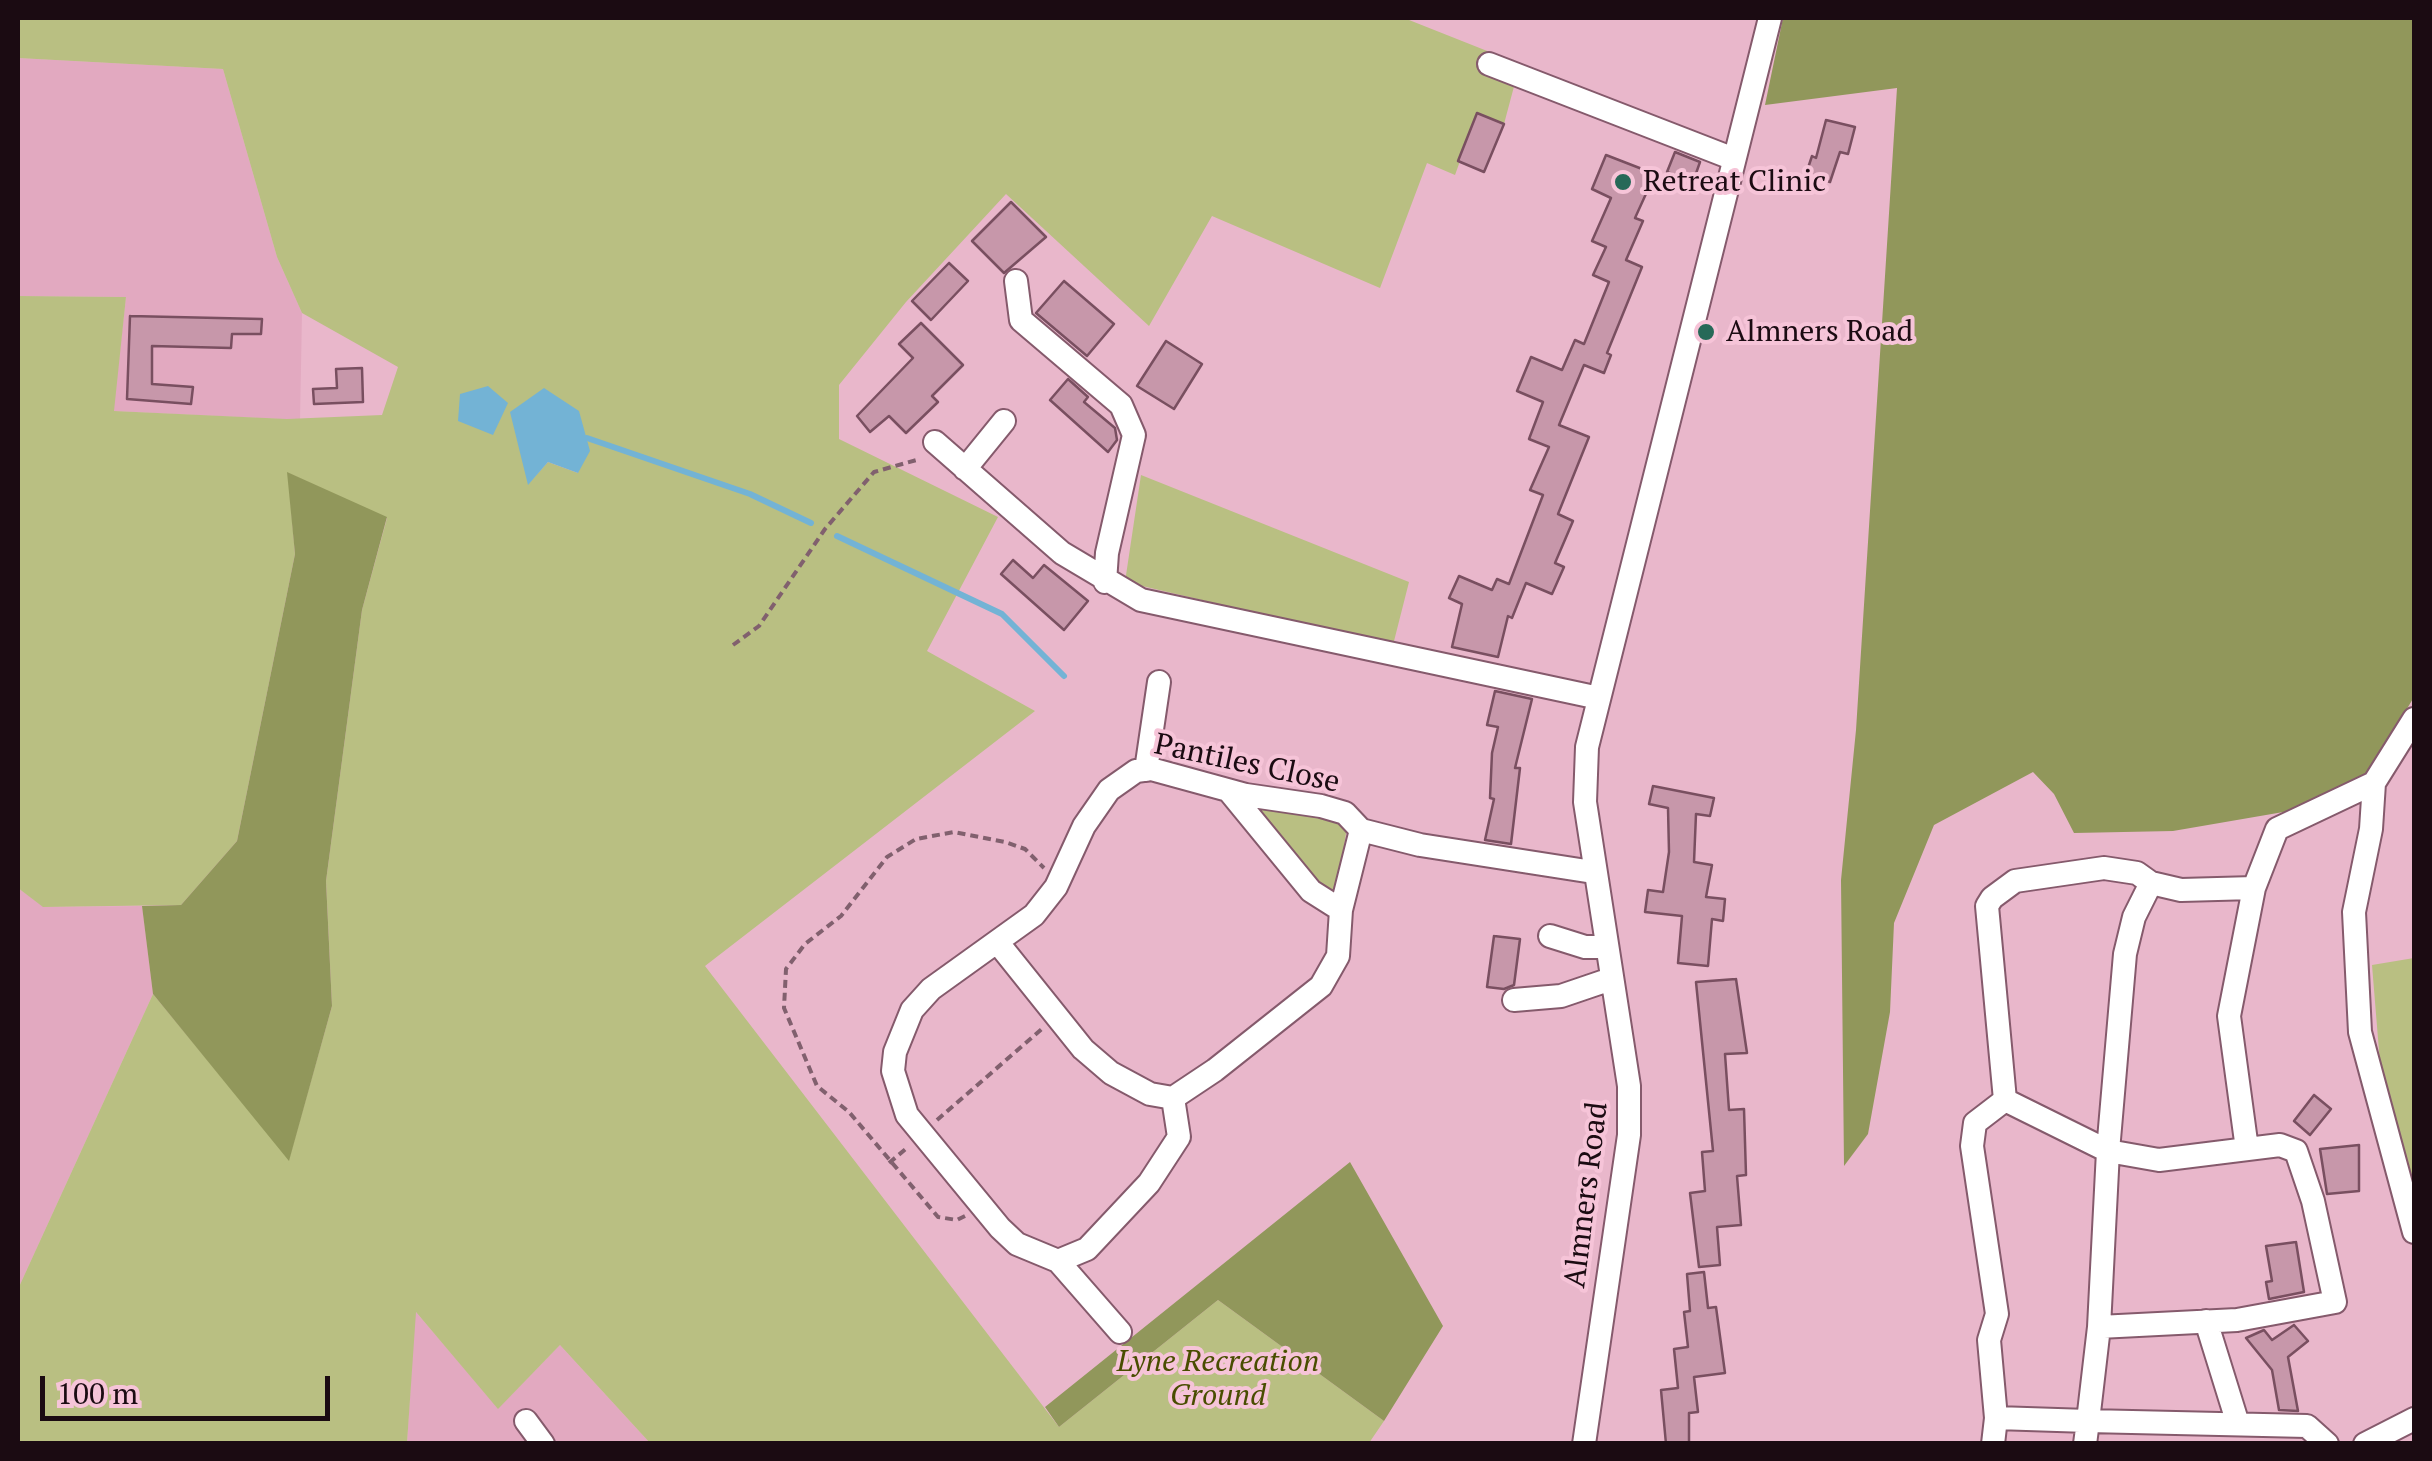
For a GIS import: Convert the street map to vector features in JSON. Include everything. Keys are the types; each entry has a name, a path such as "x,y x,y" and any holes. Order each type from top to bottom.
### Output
{"street":[{"name":"Almners Road","path":"1584,1444 1629,1134 1629,1086 1585,802 1587,748 1770,18"},
{"path":"1489,64 1734,159"},
{"path":"1016,282 1021,320 1122,405 1134,435 1106,553 1105,582"},
{"path":"1004,421 950,455 1062,553 1141,600 1600,698"},
{"path":"1146,770 1159,682"},
{"path":"2414,718 2374,783 2370,829 2354,912 2360,1032 2414,1232"},
{"name":"Pantiles Close","path":"1058,1261 1016,1244 908,1115 893,1070 905,1026 931,989 1034,915 1061,878 1084,826 1109,790 1146,770 1230,791 1321,806 1344,814 1361,830 1420,844 1594,872"},
{"path":"2248,1149 2229,1016 2254,888 2277,830 2374,783"},
{"path":"1230,791 1311,891 1341,910"},
{"path":"1162,1096 1216,1070 1321,986 1338,956 1341,910 1361,830"},
{"path":"2005,1100 1987,906 1992,898 2014,881 2104,868 2137,874 2151,883 2181,890 2254,888"},
{"path":"2087,1432 2099,1327 2108,1152 2125,954 2134,917 2151,883"},
{"path":"1550,936 1585,947 1606,947"},
{"path":"998,943 1097,1061 1162,1096 1179,1136 1149,1183 1087,1249 1058,1261 1120,1332"},
{"path":"1514,1000 1562,996 1611,979"},
{"path":"2005,1100 2108,1152 2160,1160 2280,1145 2296,1150 2314,1201 2335,1302 2206,1321 2099,1327"},
{"path":"1992,1444 1996,1418 1989,1340 1996,1314 1972,1146 1975,1123 2005,1100"},
{"path":"2206,1321 2238,1424"},
{"path":"1996,1418 2087,1432 2238,1424 2307,1426 2328,1444"},
{"path":"2366,1444 2414,1419"},
{"path":"526,1421 543,1444"}],"path":[{"path":"733,645 760,626 825,528 874,472 898,462 950,455"},
{"path":"982,1204 957,1220 938,1217 849,1112 817,1086 784,1008 786,969 805,944 841,916 887,857 916,838 954,832 1026,848 1046,870 1061,878"},
{"path":"922,1134 1058,1016"}],"shaded area":[{"path":"18,58 223,69 277,257 302,313 300,420 113,411 126,297 18,296"},
{"path":"18,888 44,907 142,906 153,994 18,1289"},
{"path":"415,1311 498,1408 560,1345 650,1443 407,1444"}],"green space":[{"name":"Lyne Recreation Ground","path":"18,18 1404,18 1520,64 1504,124 1477,114 1455,175 1427,163 1380,288 1212,216 1149,326 1006,194 906,302 839,385 839,439 998,517 927,651 1035,711 705,966 1059,1427 1218,1300 1384,1421 1369,1443 650,1443 560,1345 498,1409 416,1312 407,1443 18,1443 18,1289 153,994 289,1159 332,1006 326,881 362,610 387,518 288,473 295,554 237,841 181,905 43,907 18,888 18,296 126,297 114,411 287,419 382,415 398,367 302,313 277,257 223,69 18,58","holes":["579,411 578,473 548,462 528,484"]},
{"path":"1783,18 2414,18 2414,697 2367,776 2295,810 2173,831 2074,833 2054,794 2033,772 1934,825 1894,923 1890,1012 1868,1134 1844,1166 1841,880 1856,730 1897,88 1765,105"},
{"path":"287,472 387,517 362,610 326,881 332,1006 289,1161 153,994 142,906 181,905 237,841 295,554"},
{"path":"1141,475 1409,582 1393,645 1125,582"},
{"path":"1248,804 1332,815 1347,826 1339,882 1332,892 1327,893"},
{"path":"2414,958 2414,1227 2384,1112 2372,965"},
{"path":"1350,1162 1443,1326 1384,1421 1218,1300 1059,1427 1045,1407"}],"water":[{"path":"488,386 508,403 493,435 458,421 460,394"},
{"path":"544,388 579,411 590,451 578,473 548,462 528,485 510,412"}],"building":[{"path":"1477,113 1504,124 1484,172 1458,161"},
{"path":"1826,120 1855,127 1848,154 1840,152 1830,182 1806,174 1812,156 1816,158"},
{"path":"1675,152 1700,162 1693,182 1667,172"},
{"path":"1606,155 1655,174 1635,218 1643,221 1626,260 1642,267 1607,353 1611,355 1604,373 1584,365 1559,425 1589,437 1558,514 1573,521 1555,563 1564,567 1552,594 1526,583 1512,618 1508,616 1498,657 1452,647 1462,604 1449,598 1459,576 1492,590 1497,579 1509,584 1543,495 1530,490 1549,447 1529,439 1543,402 1517,391 1531,357 1562,370 1575,340 1584,344 1609,282 1593,275 1606,247 1592,241 1611,198 1592,189"},
{"path":"1011,202 1046,237 1004,273 972,241"},
{"path":"949,263 968,281 931,320 912,301"},
{"path":"1064,281 1114,324 1087,356 1036,313"},
{"path":"130,316 262,319 261,334 232,334 231,348 152,346 152,384 193,387 191,404 127,399"},
{"path":"921,323 963,365 932,396 938,402 906,433 889,416 870,432 857,416 913,358 899,344"},
{"path":"1166,341 1202,364 1174,409 1137,386"},
{"path":"362,368 363,402 314,404 313,389 337,388 336,369"},
{"path":"1068,379 1088,397 1084,402 1115,428 1117,440 1108,452 1050,400"},
{"path":"1013,560 1033,578 1044,565 1088,601 1064,630 1001,574"},
{"path":"1495,691 1532,699 1515,768 1520,768 1511,844 1485,840 1494,799 1490,798 1492,753 1498,727 1487,725"},
{"path":"1653,786 1714,798 1710,816 1696,814 1694,862 1712,865 1706,897 1725,899 1723,921 1712,919 1708,966 1678,963 1682,916 1645,912 1648,890 1663,892 1669,852 1668,808 1649,804"},
{"path":"1494,936 1520,939 1514,985 1504,989 1487,987"},
{"path":"1736,979 1747,1053 1725,1054 1729,1110 1744,1109 1746,1175 1737,1176 1741,1225 1717,1227 1720,1265 1699,1267 1690,1193 1705,1191 1702,1152 1713,1151 1696,982"},
{"path":"2314,1095 2331,1109 2310,1135 2294,1121"},
{"path":"2359,1145 2359,1191 2327,1194 2320,1149"},
{"path":"2296,1242 2304,1292 2269,1299 2266,1282 2272,1281 2266,1246"},
{"path":"1704,1272 1708,1308 1716,1307 1725,1373 1694,1377 1698,1412 1689,1413 1689,1444 1666,1444 1661,1390 1678,1388 1674,1349 1688,1347 1684,1312 1690,1311 1687,1274"},
{"path":"2294,1325 2308,1341 2288,1357 2298,1411 2279,1410 2272,1370 2246,1338 2264,1330 2272,1340"}],"waterway":[{"path":"587,438 750,494 811,523"},
{"path":"837,536 1002,614 1064,676"}],"place":[{"name":"Retreat Clinic","path":"1623,182"},
{"name":"Almners Road","path":"1706,332"}]}
